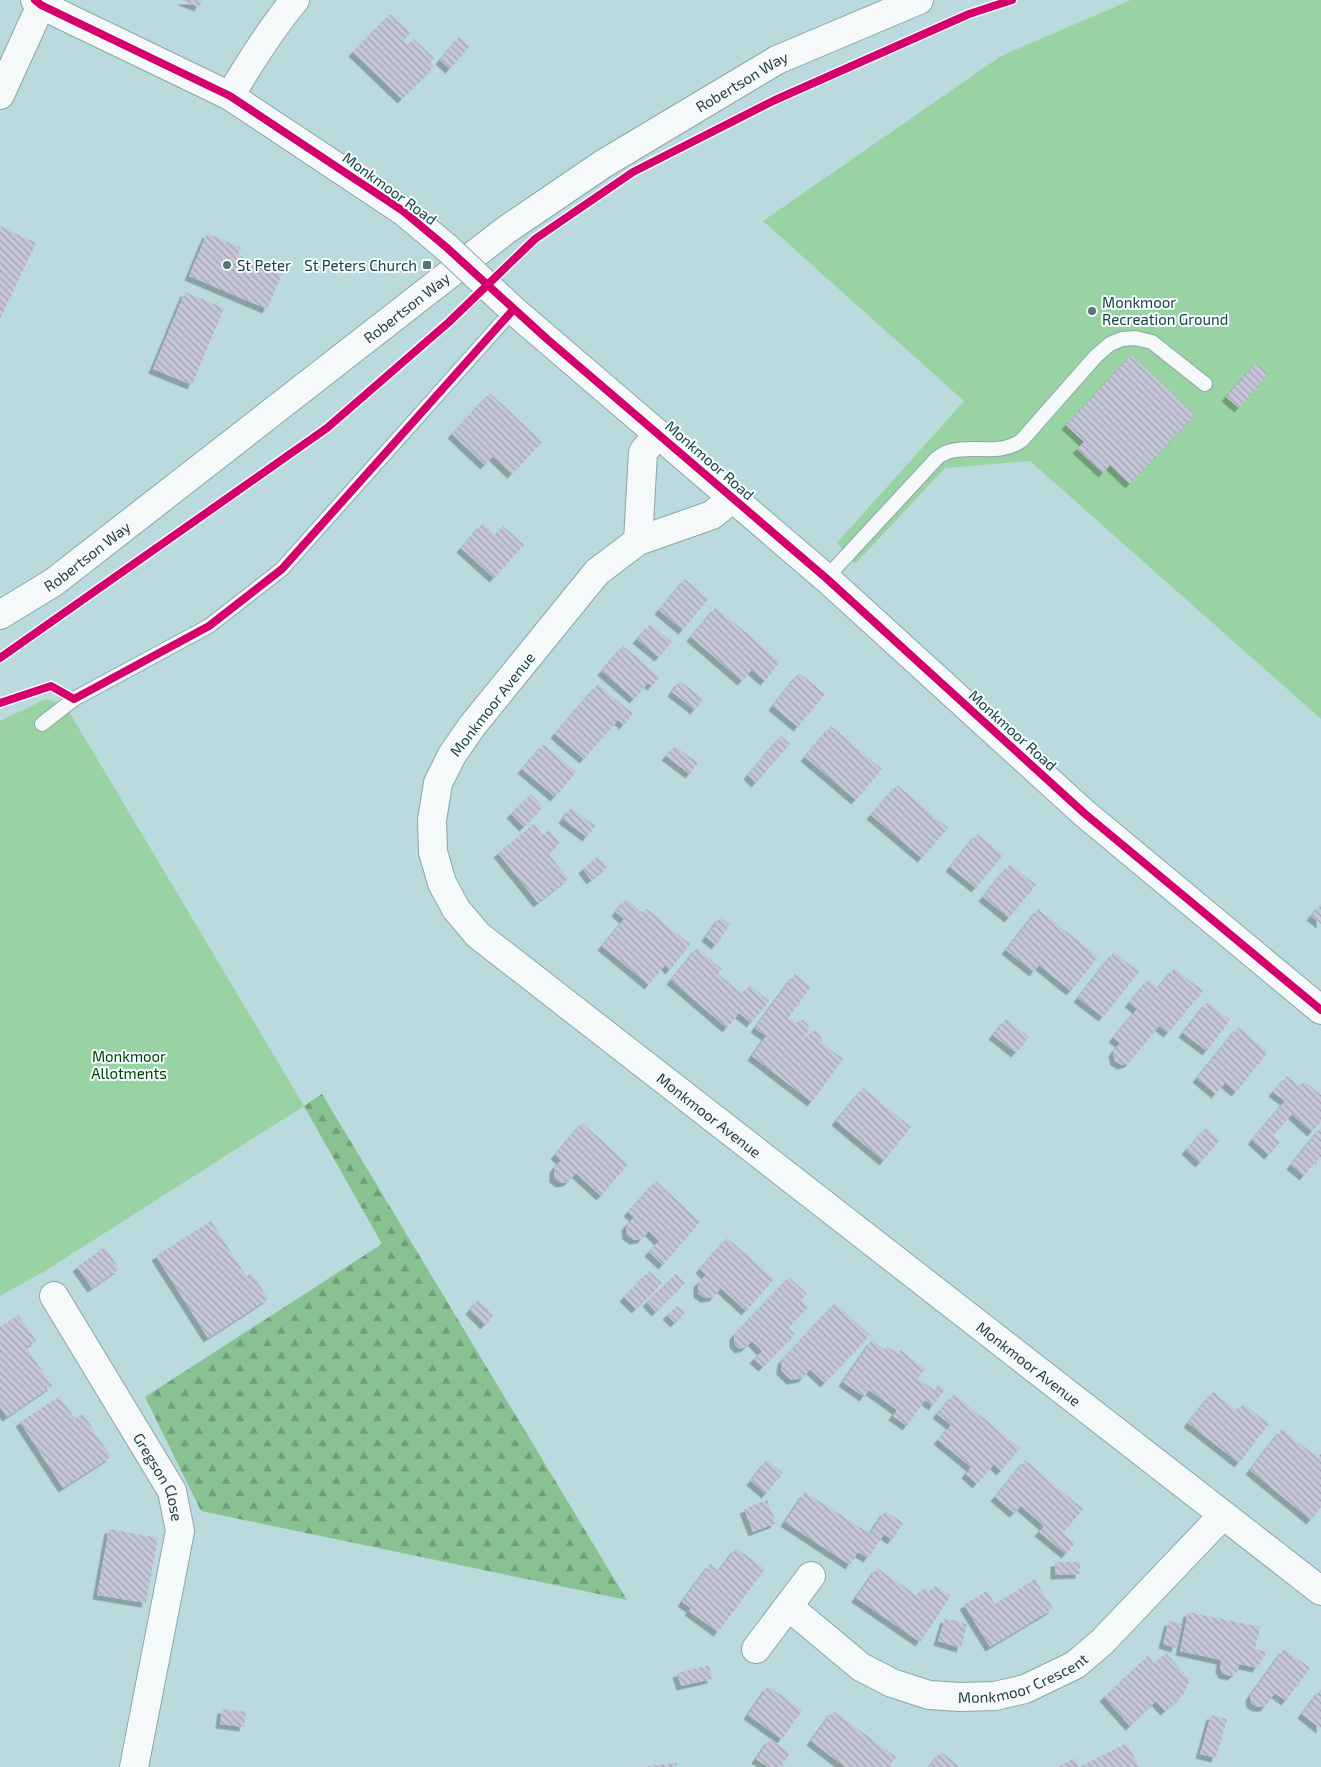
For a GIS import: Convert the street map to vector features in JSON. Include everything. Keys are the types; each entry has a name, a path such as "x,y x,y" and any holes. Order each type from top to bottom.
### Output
{"street":[{"path":"230,96 253,55 295,0"},
{"name":"Robertson Way","path":"0,615 54,582 506,230 603,164 777,60 919,0"},
{"path":"0,95 38,3"},
{"name":"Monkmoor Road","path":"38,3 230,96 385,198 403,212 446,247 514,310 826,578 1084,813 1321,1010"},
{"path":"638,541 642,452 658,434"},
{"name":"Monkmoor Avenue","path":"733,498 712,515 638,541 597,572 472,726 452,755 438,783 432,820 433,852 442,883 456,909 478,936 1321,1591"},
{"name":"Gregson Close","path":"54,1296 172,1491 180,1531 134,1767"},
{"name":"Monkmoor Crescent","path":"788,1607 861,1667 892,1683 928,1694 960,1697 995,1696 1025,1689 1075,1664 1102,1642 1223,1515"},
{"path":"756,1649 811,1576"}],"lane":[{"path":"42,724 74,699 209,626 282,569 514,310"},
{"path":"826,578 937,458 954,450 1000,449 1016,445 1096,356 1110,344 1122,339 1135,338 1152,342 1205,384"}],"green space":[{"name":"Monkmoor Recreation Ground","path":"1131,0 1321,0 1321,719 1030,461 945,468 855,564 837,543 964,401 763,221 1001,56"},
{"name":"Monkmoor Allotments","path":"46,699 65,705 304,1106 45,1271 0,1296 0,721"},
{"path":"322,1094 627,1600 201,1511 145,1397 382,1244 304,1106"}],"building":[{"path":"181,0 202,0 199,7"},
{"path":"390,14 410,33 404,40 408,45 414,39 434,58 430,63 434,67 402,99 353,52"},
{"path":"459,37 470,46 450,69 440,60"},
{"path":"0,226 36,243 0,319"},
{"name":"St Peter","path":"207,233 241,248 238,255 282,274 267,309 189,276"},
{"path":"185,292 224,308 192,385 153,369"},
{"path":"1131,355 1195,415 1130,484 1110,465 1103,473 1077,449 1084,442 1066,425"},
{"path":"1256,363 1268,374 1239,408 1226,397"},
{"path":"490,393 542,442 512,474 493,456 485,465 452,434"},
{"path":"483,523 495,535 503,526 524,545 494,578 461,548"},
{"path":"685,579 708,599 683,630 659,610"},
{"path":"716,607 780,662 765,681 752,670 742,681 691,637"},
{"path":"650,624 672,642 659,657 637,639"},
{"path":"623,646 660,677 652,686 648,683 634,699 602,671"},
{"path":"799,673 825,694 798,727 773,706"},
{"path":"680,681 703,699 695,710 672,692"},
{"path":"598,684 633,714 624,725 618,720 584,759 555,734"},
{"path":"831,726 882,769 856,800 805,757"},
{"path":"781,736 790,744 756,783 748,775"},
{"path":"544,744 576,772 555,797 522,769"},
{"path":"675,746 698,763 690,774 666,756"},
{"path":"897,785 948,828 922,858 871,815"},
{"path":"531,794 543,807 524,827 511,814"},
{"path":"571,808 595,826 587,837 563,819"},
{"path":"534,824 542,835 549,830 560,843 548,853 568,879 538,903 498,853"},
{"path":"977,834 1003,855 976,888 950,867"},
{"path":"598,856 607,867 591,880 583,869"},
{"path":"1010,864 1036,885 1009,918 983,897"},
{"path":"626,899 643,913 647,909 690,944 670,970 665,965 649,985 602,946 624,919 616,912"},
{"path":"1321,904 1321,924 1311,916"},
{"path":"1038,909 1098,957 1071,991 1039,965 1034,972 1006,950"},
{"path":"720,917 730,925 716,945 706,937"},
{"path":"697,948 722,969 718,974 742,994 750,985 769,1001 751,1023 739,1013 727,1028 671,980"},
{"path":"1114,952 1139,972 1103,1017 1078,998"},
{"path":"1174,968 1203,991 1168,1033 1159,1026 1129,1063 1122,1065 1115,1061 1113,1052 1120,1043 1113,1038 1137,1009 1129,1003 1148,980 1158,988"},
{"path":"795,974 811,987 788,1018 796,1024 799,1020 803,1020 808,1025 809,1031 801,1040 803,1042 811,1032 816,1031 821,1035 822,1043 843,1059 812,1102 752,1056 766,1036 755,1028"},
{"path":"1207,1002 1230,1020 1207,1051 1183,1033"},
{"path":"1006,1019 1029,1037 1016,1053 993,1035"},
{"path":"1238,1027 1268,1052 1236,1092 1225,1083 1216,1094 1197,1078"},
{"path":"1287,1076 1299,1087 1304,1081 1321,1095 1321,1121 1312,1132 1292,1114 1273,1136 1280,1142 1269,1155 1252,1140 1285,1101 1273,1092"},
{"path":"863,1088 911,1127 884,1161 836,1121"},
{"path":"582,1123 628,1164 601,1196 576,1173 568,1182 560,1183 554,1178 554,1168 561,1160 555,1155"},
{"path":"1321,1127 1321,1160 1319,1158 1304,1176 1291,1165"},
{"path":"1206,1128 1220,1140 1200,1163 1186,1150"},
{"path":"656,1181 700,1222 663,1265 649,1252 659,1241 649,1231 642,1239 634,1240 627,1235 626,1226 634,1217 628,1212"},
{"path":"211,1221 246,1276 252,1273 268,1299 208,1338 156,1256"},
{"path":"727,1238 774,1279 746,1311 721,1288 714,1297 705,1298 698,1293 698,1283 706,1275 700,1269"},
{"path":"105,1247 119,1269 92,1288 77,1267"},
{"path":"649,1271 662,1283 636,1309 624,1297"},
{"path":"676,1274 685,1283 656,1312 647,1302"},
{"path":"789,1277 807,1294 801,1300 808,1307 788,1328 795,1334 763,1367 754,1359 762,1351 752,1341 746,1347 739,1349 734,1343 734,1335"},
{"path":"478,1300 494,1315 485,1325 470,1310"},
{"path":"835,1303 870,1335 825,1383 810,1369 803,1378 791,1380 781,1370 782,1360"},
{"path":"677,1306 685,1313 675,1323 667,1315"},
{"path":"18,1315 36,1341 26,1347 52,1386 7,1417 0,1407 0,1327"},
{"path":"872,1340 885,1350 887,1346 898,1354 900,1350 925,1369 918,1378 934,1390 938,1385 945,1389 933,1406 925,1400 907,1426 893,1416 897,1410 869,1390 864,1397 843,1382"},
{"path":"1213,1392 1238,1411 1243,1404 1269,1424 1239,1463 1188,1423"},
{"path":"954,1394 1020,1448 1001,1471 994,1464 977,1484 966,1474 971,1467 938,1440 951,1425 937,1414"},
{"path":"60,1396 75,1419 83,1414 111,1457 63,1488 20,1422"},
{"path":"1282,1429 1318,1458 1321,1453 1321,1507 1311,1520 1250,1470"},
{"path":"767,1460 783,1473 766,1494 751,1481"},
{"path":"1025,1460 1083,1509 1063,1533 1075,1543 1066,1554 1039,1532 1044,1526 1021,1506 1014,1513 995,1497"},
{"path":"805,1492 870,1534 885,1511 903,1523 892,1540 884,1534 868,1558 858,1552 850,1565 785,1522"},
{"path":"767,1500 776,1523 753,1532 744,1509"},
{"path":"109,1529 158,1538 146,1603 97,1595"},
{"path":"736,1548 765,1569 718,1632 689,1611 691,1608 682,1602 710,1564 719,1571"},
{"path":"1055,1562 1080,1562 1080,1574 1055,1575"},
{"path":"877,1568 918,1596 924,1588 931,1593 936,1585 951,1596 920,1642 856,1598"},
{"path":"1035,1579 1053,1609 990,1647 964,1605 987,1591 995,1604"},
{"path":"1188,1612 1260,1627 1255,1649 1267,1652 1257,1668 1239,1664 1237,1672 1232,1676 1223,1674 1220,1668 1221,1660 1180,1651"},
{"path":"945,1618 967,1624 961,1648 938,1641"},
{"path":"1169,1621 1182,1624 1176,1648 1163,1644"},
{"path":"1284,1649 1310,1668 1286,1701 1275,1693 1265,1707 1257,1707 1251,1703 1250,1696"},
{"path":"1166,1653 1190,1680 1183,1695 1165,1711 1156,1701 1130,1726 1104,1697 1148,1656 1154,1664"},
{"path":"709,1665 712,1679 681,1686 677,1673"},
{"path":"768,1686 802,1710 782,1739 748,1715"},
{"path":"1321,1689 1321,1729 1302,1714"},
{"path":"222,1709 246,1712 244,1727 220,1724"},
{"path":"833,1711 896,1757 890,1764 893,1767 845,1767 811,1741"},
{"path":"1211,1715 1227,1719 1216,1758 1200,1754"},
{"path":"770,1739 790,1753 781,1767 768,1767 756,1759"},
{"path":"1127,1743 1139,1767 1079,1767"},
{"path":"941,1752 960,1767 929,1767"},
{"path":"1075,1758 1079,1767 1057,1767"},
{"path":"677,1763 677,1767 647,1767 647,1766"}],"cycle path":[{"path":"35,0 41,5 230,96 403,211 446,247 547,339 826,578 1084,813 1321,1010"},
{"path":"0,658 327,428 449,322 535,239 633,172 775,100 969,14 1012,0"},
{"path":"0,703 51,686 74,699 209,626 282,569 513,310"}],"place":[{"name":"St Peter","path":"227,265"},
{"name":"St Peters Church","path":"427,265"},
{"name":"Monkmoor Recreation Ground","path":"1092,311"}]}
